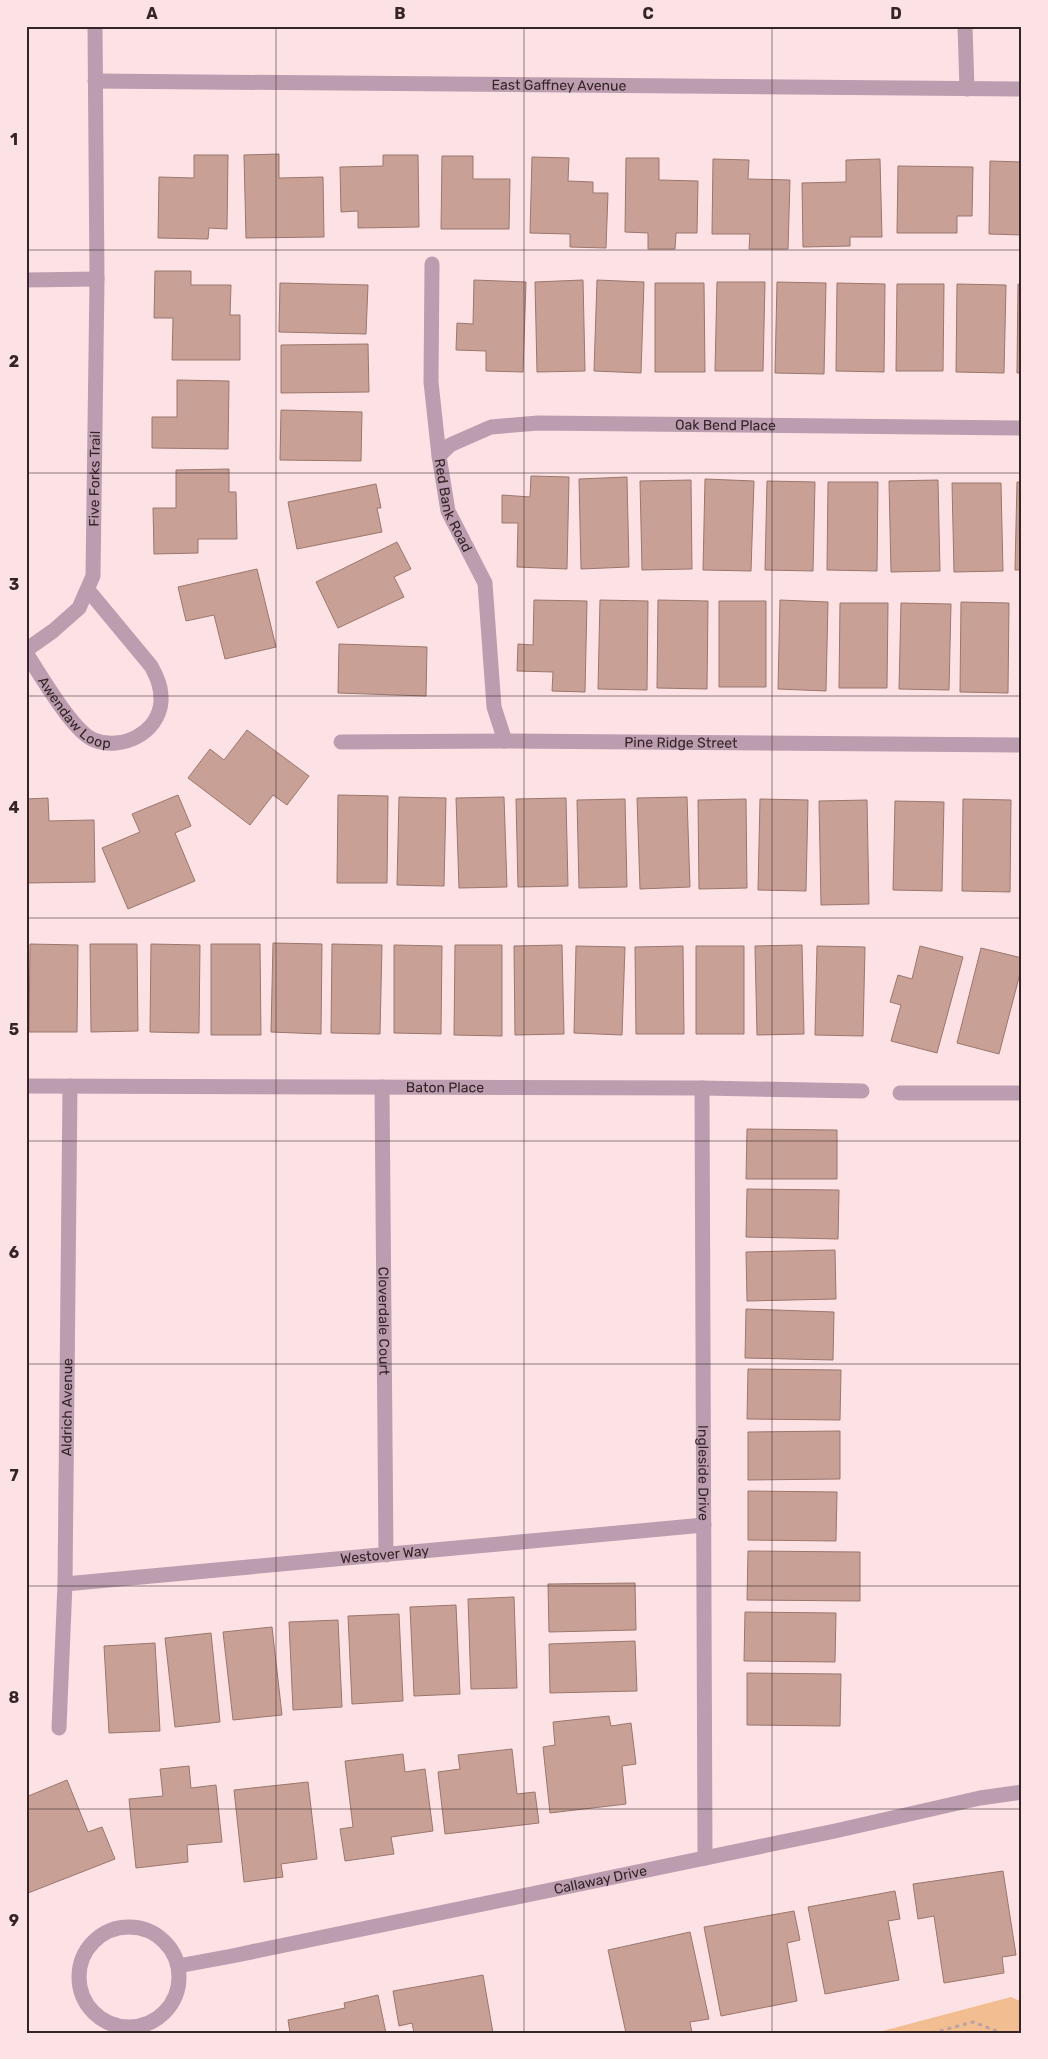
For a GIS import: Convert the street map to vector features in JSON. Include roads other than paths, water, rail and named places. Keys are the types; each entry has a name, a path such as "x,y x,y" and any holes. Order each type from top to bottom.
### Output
{"street":[{"name":"Five Forks Trail","path":"26,652 79,608 93,576 97,279 95,26"},
{"path":"965,26 967,89"},
{"name":"East Gaffney Avenue","path":"95,81 1022,89"},
{"name":"Red Bank Road","path":"432,264 431,382 439,456 448,511 484,583 494,707 505,740"},
{"path":"26,280 97,279"},
{"name":"Oak Bend Place","path":"439,456 450,445 491,427 538,423 1022,428"},
{"name":"Awendaw Loop","path":"26,652 76,727 94,740 116,744 127,742 143,734 151,726 161,703 160,684 157,677 151,666 88,590"},
{"name":"Pine Ridge Street","path":"341,742 505,740 1022,745"},
{"name":"Baton Place","path":"26,1086 702,1088 862,1091"},
{"name":"Aldrich Avenue","path":"59,1728 65,1584 70,1086"},
{"name":"Cloverdale Court","path":"382,1087 386,1555"},
{"name":"Ingleside Drive","path":"702,1088 705,1858"},
{"path":"900,1093 1022,1093"},
{"name":"Westover Way","path":"65,1584 704,1525"},
{"name":"Callaway Drive","path":"178,1966 705,1858 980,1798 1022,1792"},
{"path":"126,1927 144,1929 160,1937 172,1950 178,1966 179,1982 176,1997 167,2010 155,2021 140,2026 124,2027 109,2024 95,2015 85,2003 79,1988 78,1971 84,1954 94,1940 109,1931 126,1927"}]}
